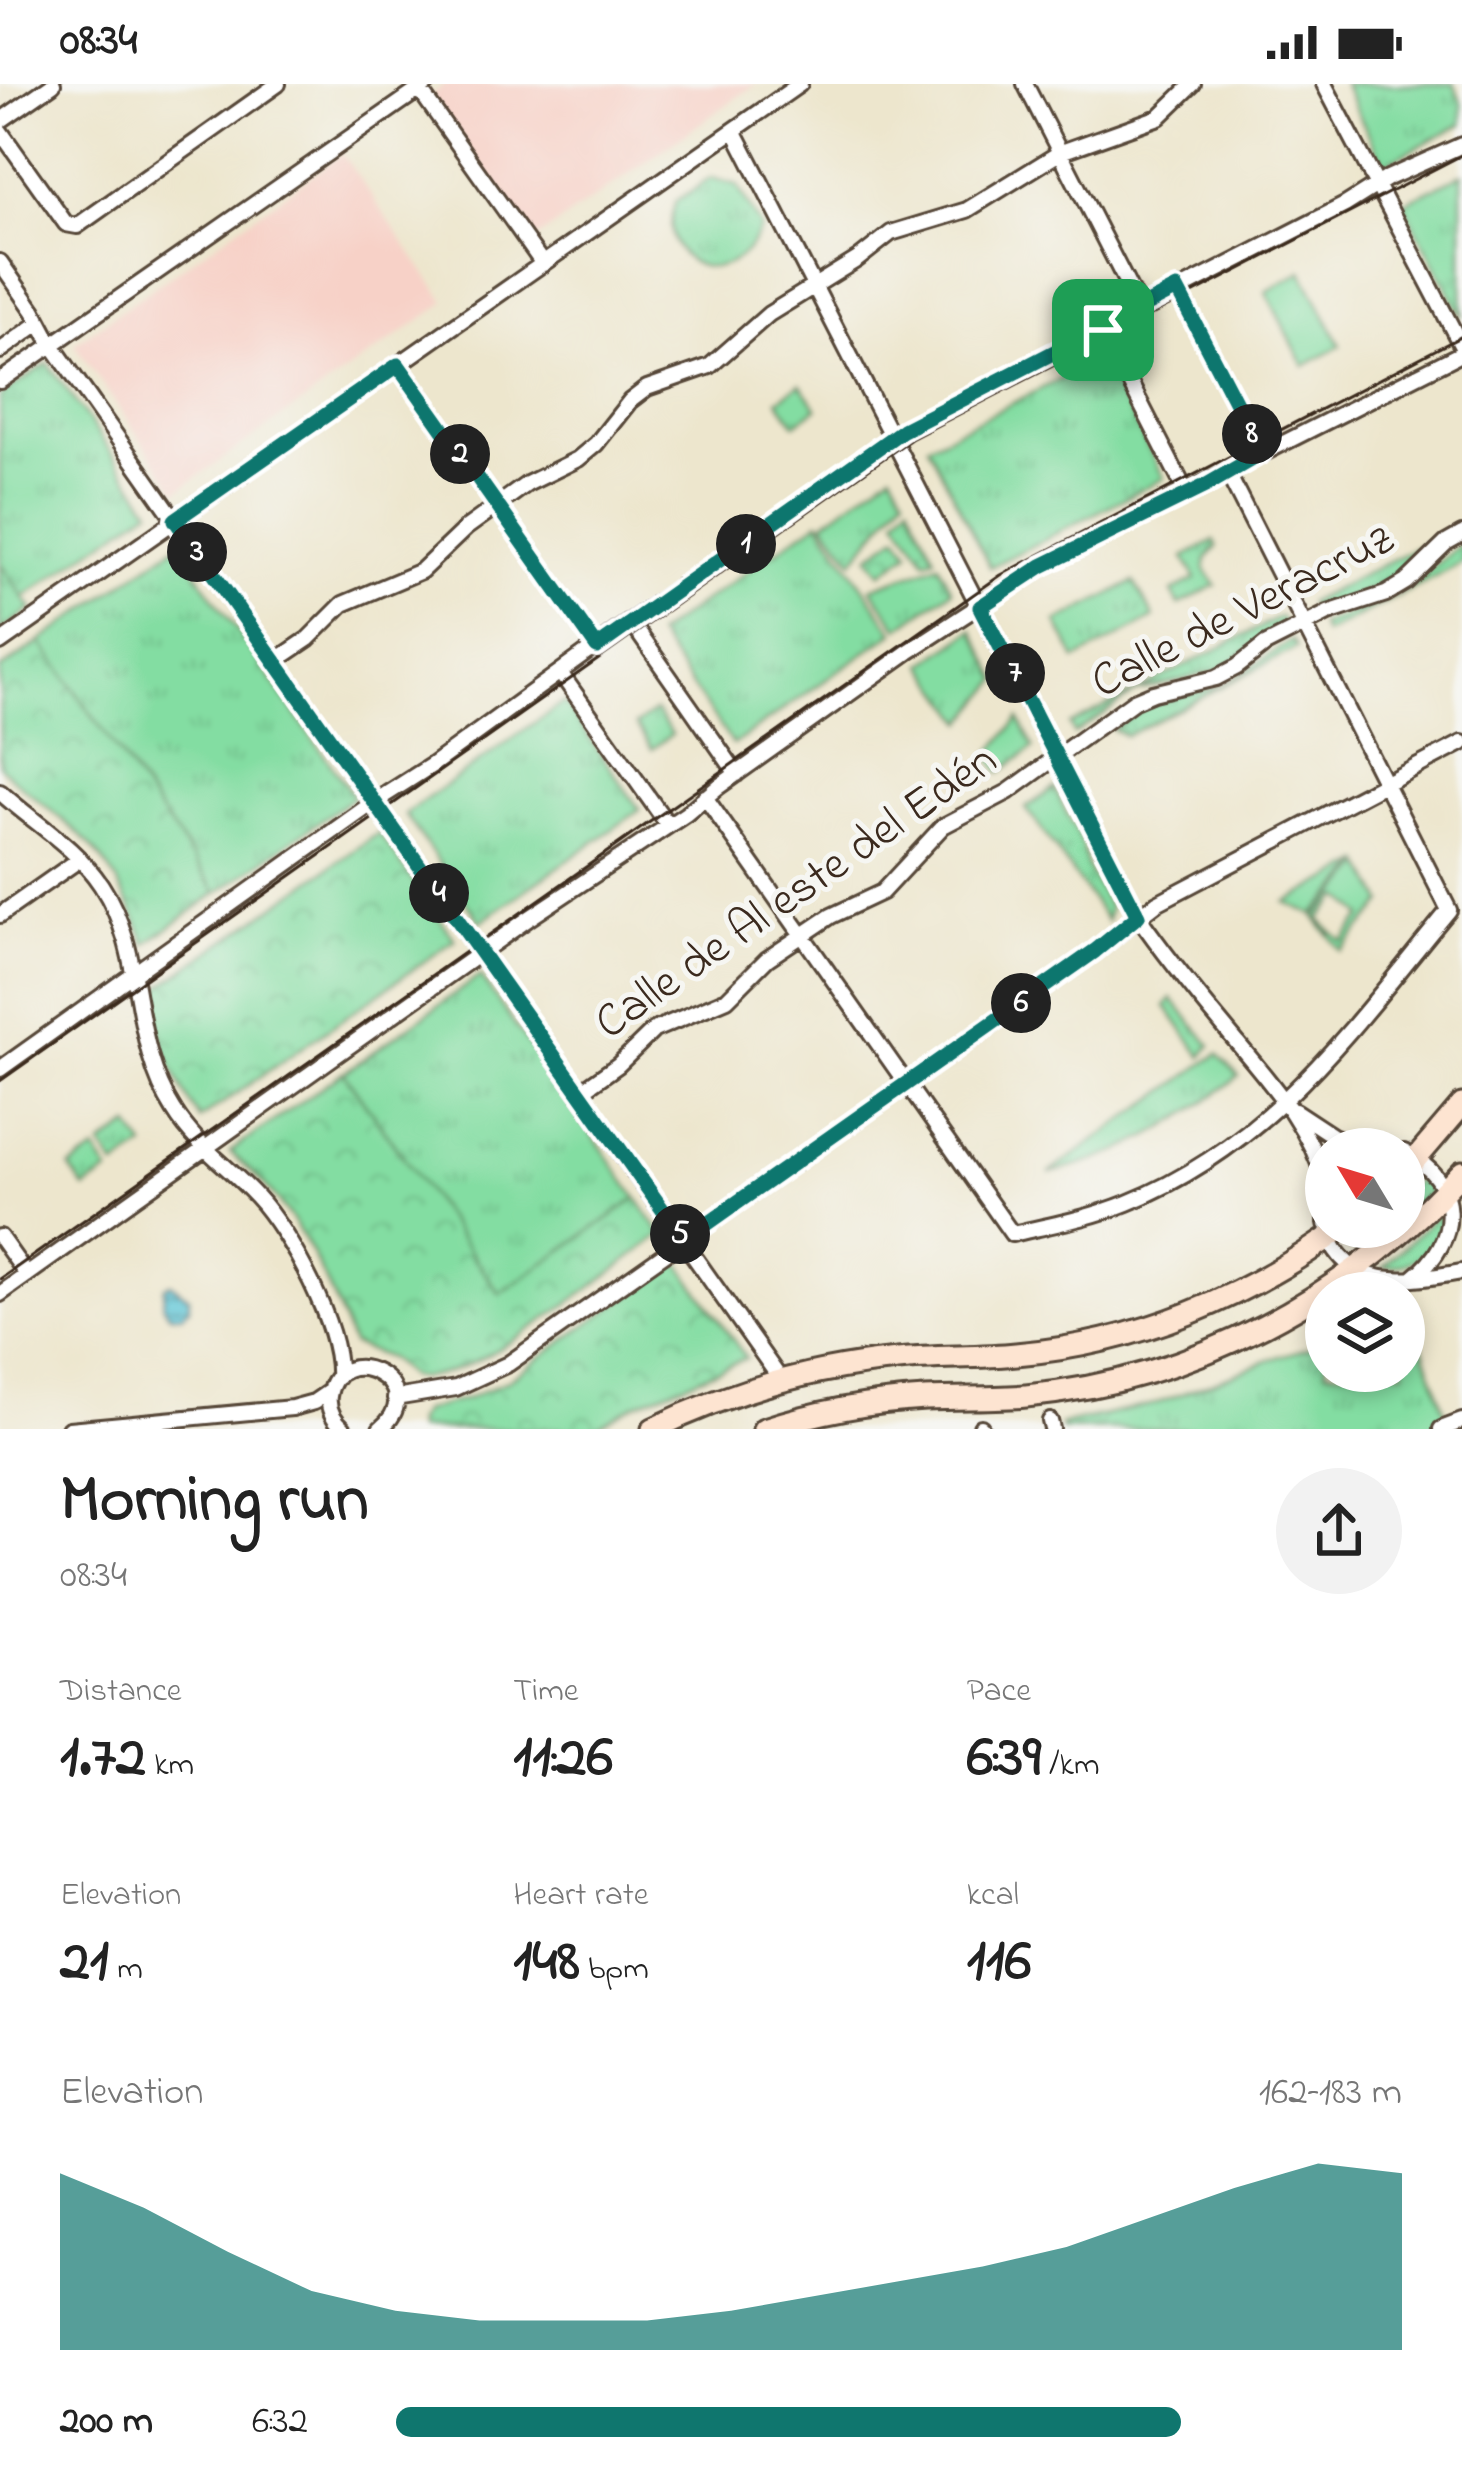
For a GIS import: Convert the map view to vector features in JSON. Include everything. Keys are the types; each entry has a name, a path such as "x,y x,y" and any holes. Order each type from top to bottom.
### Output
{"main road":[{"path":"1425,1144 1462,1105"},
{"path":"764,1429 840,1409 1069,1391 1165,1369 1273,1322 1356,1270 1456,1179"},
{"path":"653,1429 781,1380 898,1360 1018,1354 1141,1330 1248,1289 1305,1248"}],"street":[{"path":"0,121 52,84"},
{"path":"0,131 66,224 76,226 278,84"},
{"path":"0,643 800,84"},
{"path":"1025,84 1140,309"},
{"path":"274,662 308,639 356,595 421,571 466,528 527,484 578,459 647,388 723,358 757,324 891,233 987,201 1061,152 1159,117 1192,84"},
{"path":"0,1294 908,652 1042,566 1462,350 1324,84"},
{"path":"0,381 423,87 543,264"},
{"path":"734,130 1138,916 1291,1107 1305,1132"},
{"path":"0,1069 892,437 1462,145"},
{"path":"0,262 274,662 781,1380"},
{"path":"1177,289 1262,453"},
{"path":"0,351 39,322"},
{"path":"1103,330 1187,494"},
{"path":"398,365 597,647"},
{"path":"705,797 1012,1234 1072,1222 1182,1177 1291,1107 1449,910 1227,472"},
{"name":"Calle de Veracruz","path":"1058,758 1134,701 1216,678 1302,626 1396,588 1462,534"},
{"path":"632,622 737,774"},
{"path":"561,674 668,825"},
{"path":"395,1398 442,1392 495,1371 1138,916 1462,743"},
{"name":"Calle de Al este del Edén","path":"580,1092 618,1065 646,1035 727,999 767,959 841,910 882,892 943,826 991,804 1058,758"},
{"path":"0,792 80,859 118,917 135,972 152,1068 176,1114 205,1150 256,1196 286,1236 335,1343 331,1413 344,1429"},
{"path":"0,915 80,859"},
{"path":"1291,1107 1322,1128"},
{"path":"1421,1272 1441,1256 1459,1219 1456,1179 1425,1167"},
{"path":"0,1237 27,1276"},
{"path":"1343,1248 1361,1272"},
{"path":"1425,1277 1462,1272"},
{"path":"69,1429 292,1408 308,1404 355,1368 374,1369 388,1380 395,1398 388,1426"},
{"path":"1442,1429 1462,1421"}],"shaded area":[{"path":"446,84 756,84 532,242 430,96"},
{"path":"342,154 446,302 177,491 74,344"}],"green space":[{"path":"1343,84 1454,84 1462,104 1462,124 1384,164"},
{"path":"1462,174 1462,317 1403,203"},
{"path":"711,178 737,185 761,228 747,250 731,263 714,267 697,265 684,256 671,223 676,201"},
{"path":"1302,271 1341,346 1304,366 1266,292"},
{"path":"1101,359 1164,478 990,567 928,445"},
{"path":"48,363 151,509 0,614 0,396"},
{"path":"800,384 817,408 795,424 778,400"},
{"path":"892,472 905,495 853,561 824,522"},
{"path":"909,503 935,557 926,560 897,518"},
{"path":"819,521 894,632 733,745 656,635"},
{"path":"1462,524 1435,541 1392,581 1313,612 1308,603"},
{"path":"898,535 910,552 881,573 869,556"},
{"path":"1214,541 1217,547 1205,569 1216,585 1179,605 1172,592 1196,579 1184,557"},
{"path":"1462,543 1462,563 1324,634 1320,625 1398,595"},
{"path":"177,545 354,797 169,927 0,670"},
{"path":"0,563 32,609 0,631"},
{"path":"939,564 952,590 899,628 871,588"},
{"path":"1134,582 1154,618 1076,660 1057,622"},
{"path":"1280,617 1285,626 1217,671 1138,691 1074,734 1070,725"},
{"path":"973,630 999,680 965,722 924,664"},
{"path":"1292,640 1296,648 1126,736 1113,729 1151,703 1223,685"},
{"path":"41,642 217,893 146,944 126,898 100,857 0,766 0,670"},
{"path":"564,702 640,810 480,922 405,814"},
{"path":"655,711 672,734 652,749 636,725"},
{"path":"1019,719 1034,748 1000,772 989,755"},
{"path":"1054,788 1109,908 1107,921 1026,808"},
{"path":"379,833 455,940 200,1119 168,1058 154,991"},
{"path":"1364,862 1313,915 1286,902"},
{"path":"1364,865 1384,903 1341,951 1329,935 1332,932 1343,941 1363,916 1340,896 1319,919 1330,930 1327,933 1315,917"},
{"path":"480,976 637,1198 633,1220 485,1330 294,1108"},
{"path":"1172,999 1211,1045 1202,1057 1166,1006"},
{"path":"1218,1054 1239,1076 1196,1108 1126,1148 1049,1173"},
{"path":"343,1072 500,1294 637,1198 662,1235 502,1347 435,1376 409,1377 388,1358 352,1344 304,1239 273,1194 230,1152"},
{"path":"130,1126 145,1147 116,1167 101,1146"},
{"path":"95,1151 109,1172 85,1189 70,1168"},
{"path":"1440,1212 1440,1235 1427,1252 1406,1263 1383,1267 1403,1248 1425,1248 1425,1226"},
{"path":"678,1261 746,1358 635,1404 593,1429 416,1429 423,1411 508,1380"},
{"path":"1305,1349 1305,1392 1425,1392 1425,1353 1448,1421 1425,1429 1062,1429 1061,1425 1155,1404"}],"water":[{"path":"170,1283 189,1297 189,1308 182,1315 170,1314 163,1306 164,1287"}],"tram line":[{"path":"0,1081 911,439 1462,155"},
{"path":"0,1279 1001,575 1462,336"}],"route":[{"path":"1177,289 1262,453 1042,566 980,607 1138,916 684,1240 175,520 398,365 597,647 903,430 1103,330 1177,289"}]}
